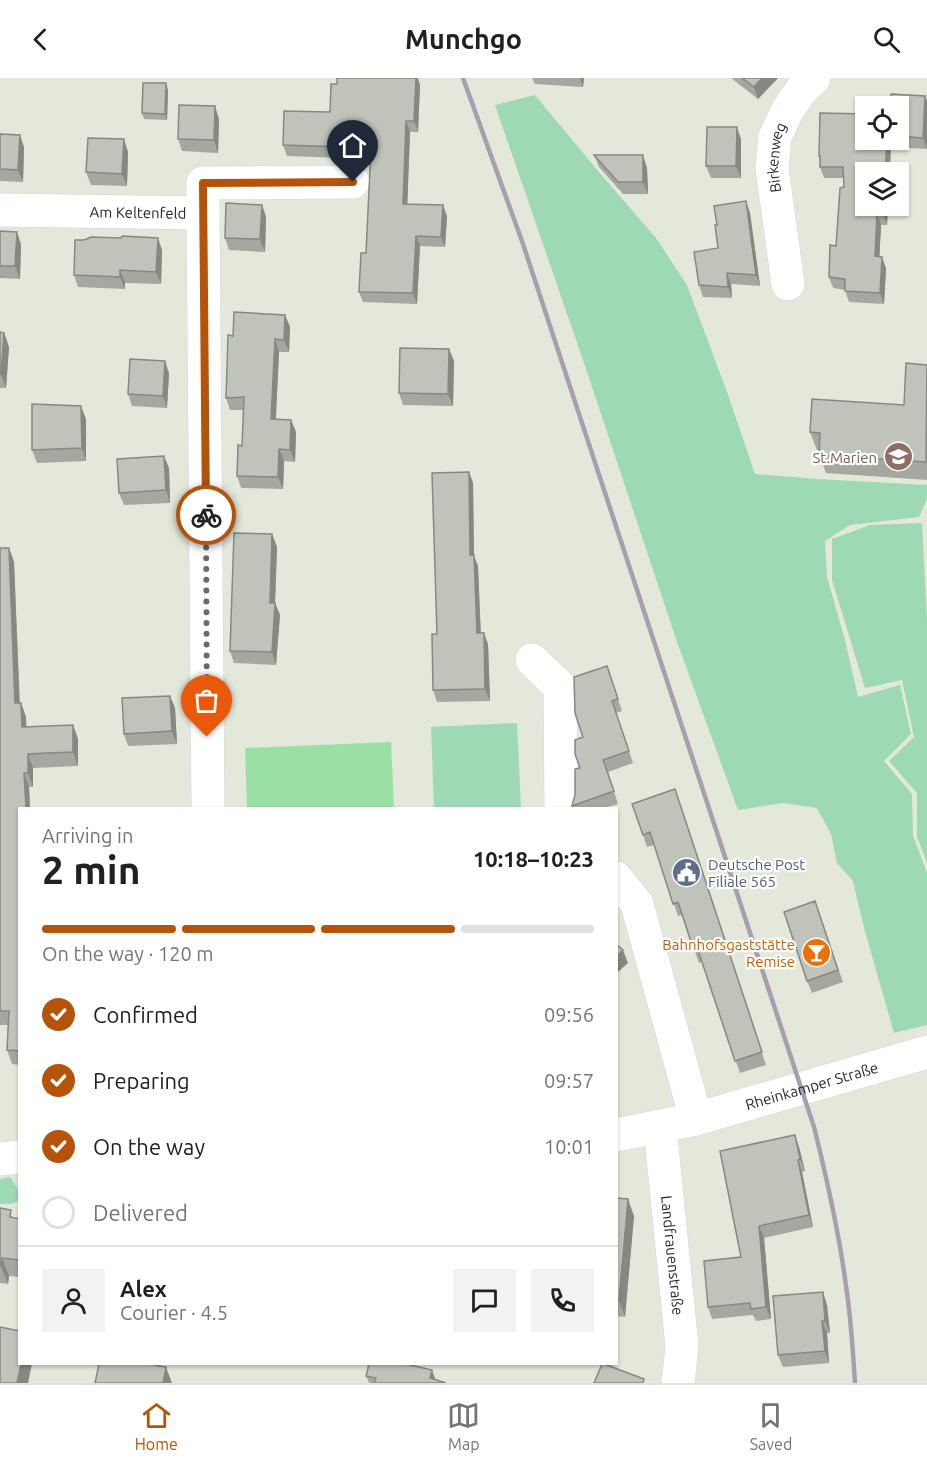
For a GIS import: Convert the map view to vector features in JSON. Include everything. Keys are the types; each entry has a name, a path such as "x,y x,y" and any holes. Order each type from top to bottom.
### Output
{"street":[{"name":"Birkenweg","path":"788,284 772,168 776,137 787,111 802,89 814,78"},
{"name":"Am Keltenfeld","path":"0,210 203,213 203,183 353,182"},
{"path":"203,213 208,807"},
{"path":"532,660 560,687 561,807"},
{"path":"618,880 637,904 696,1119"},
{"name":"Rheinkamper Straße","path":"618,1135 696,1119 927,1052"},
{"name":"Landfrauenstraße","path":"660,1127 682,1346 678,1383"},
{"path":"0,1159 18,1157"}],"green space":[{"path":"535,95 656,238 687,285 755,474 927,485 927,499 919,517 850,525 825,541 827,577 858,697 900,685 911,734 884,761 912,794 913,835 927,873 927,1025 894,1033 853,881 837,863 831,834 817,808 783,803 738,810 676,639 495,105"},
{"path":"922,523 927,620 927,863 917,837 917,793 889,761 914,737 902,680 865,688 832,580 832,539 870,525"},
{"path":"517,723 521,807 434,807 431,727"},
{"path":"391,742 394,807 247,807 245,748"},
{"path":"10,1177 18,1191 18,1201 12,1204 0,1204 0,1179"}],"building":[{"path":"337,78 416,78 414,121 406,121 403,204 443,205 441,237 416,236 413,293 359,292 361,253 366,253 371,148 283,145 284,111 330,112 331,84 337,84"},
{"path":"742,78 762,78 754,87"},
{"path":"143,83 166,83 165,114 142,113"},
{"path":"891,94 925,96 923,138 909,137 909,96 891,96"},
{"path":"179,105 215,106 214,140 178,139"},
{"path":"820,113 855,114 855,150 886,150 886,162 855,162 855,216 877,216 875,256 882,257 880,293 845,291 845,279 829,277 830,245 836,246 840,188 844,187 843,167 820,167"},
{"path":"707,127 737,127 736,166 706,166"},
{"path":"0,134 20,135 18,170 0,169"},
{"path":"88,138 124,139 122,174 86,172"},
{"path":"594,155 643,155 643,182 618,182"},
{"path":"746,201 756,275 727,273 728,287 699,285 694,252 718,248 714,206"},
{"path":"226,203 262,205 260,239 225,238"},
{"path":"0,231 17,232 15,266 0,266"},
{"path":"122,236 158,238 156,272 120,270 120,277 74,275 75,240 91,237 121,238"},
{"path":"234,312 285,315 284,340 275,339 271,419 291,420 290,450 279,449 278,477 237,476 238,445 242,446 244,397 226,398 228,335 233,336"},
{"path":"0,332 4,333 1,374 0,374"},
{"path":"400,348 449,349 448,394 399,393"},
{"path":"130,359 165,361 163,396 128,394"},
{"path":"906,363 927,365 926,462 819,455 820,433 810,432 812,399 904,405"},
{"path":"32,404 81,406 82,448 32,450"},
{"path":"164,456 166,490 119,493 117,459"},
{"path":"469,472 470,555 474,555 477,633 484,633 485,689 433,690 432,634 437,634 432,473"},
{"path":"234,533 272,534 270,603 275,603 272,652 230,651"},
{"path":"0,548 9,548 15,703 21,703 22,727 73,725 73,752 28,754 28,773 24,773 26,807 18,807 18,1051 7,1050 9,1011 0,1011"},
{"path":"607,666 618,699 612,701 629,751 603,760 614,791 572,806 575,795 575,769 580,768 575,754 575,740 583,737 575,713 574,677"},
{"path":"170,696 172,731 124,734 122,698"},
{"path":"675,789 762,1052 735,1061 698,950 694,951 678,902 673,904 650,832 643,835 632,804"},
{"name":"Bahnhofsgaststätte Remise","path":"815,901 838,970 807,981 784,912"},
{"path":"618,946 623,950 618,955"},
{"path":"795,1135 809,1215 759,1226 766,1307 751,1309 750,1303 708,1307 704,1261 741,1257 720,1151"},
{"path":"618,1198 628,1199 618,1300"},
{"path":"0,1208 11,1210 10,1217 18,1219 18,1260 2,1258 0,1266"},
{"path":"823,1292 825,1321 822,1321 825,1351 778,1355 773,1296"},
{"path":"0,1327 18,1331 18,1365 21,1365 17,1383 0,1383"},
{"path":"99,1365 166,1367 163,1383 95,1383"},
{"path":"369,1365 410,1365 432,1370 430,1378 446,1383 374,1383 376,1378 366,1376"},
{"path":"602,1365 644,1379 643,1383 594,1383"}],"railway":[{"path":"463,78 523,244 814,1127 843,1266 851,1322 855,1383"}],"way so far":[{"path":"206,515 207,737"}],"place":[{"name":"St.Marien","path":"898,457"},
{"name":"Deutsche Post Filiale 565","path":"687,873"},
{"name":"Bahnhofsgaststätte Remise","path":"816,953"}],"route":[{"path":"206,515 203,183 353,182"}]}
